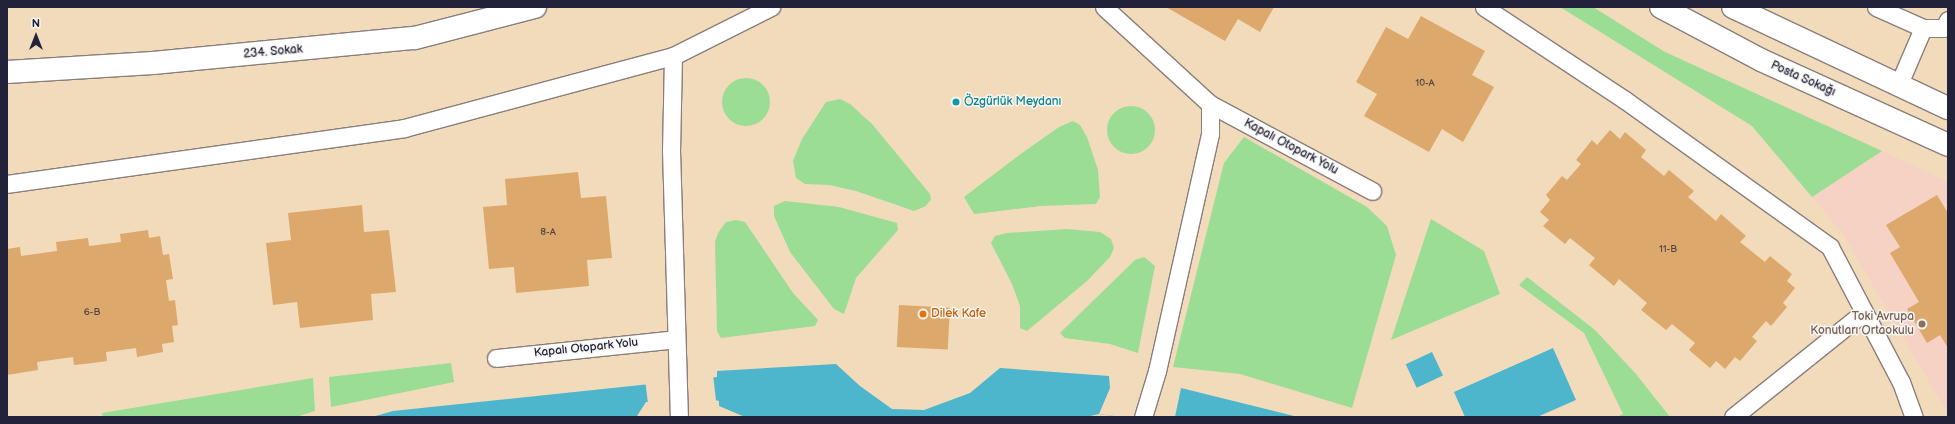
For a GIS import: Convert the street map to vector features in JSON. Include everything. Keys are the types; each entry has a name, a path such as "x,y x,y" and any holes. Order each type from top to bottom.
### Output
{"street":[{"name":"234. Sokak","path":"7,72 153,63 415,38 535,7"},
{"name":"Posta Sokağı","path":"1661,7 1761,60 1948,145"},
{"path":"1733,7 1898,86 1948,107"}],"lane":[{"path":"7,184 404,128 673,56 771,7"},
{"name":"Kapalı Otopark Yolu","path":"1104,7 1210,104 1372,191"},
{"path":"1484,7 1625,100 1830,247 1901,382 1914,417"},
{"path":"1876,7 1923,28 1944,28 1948,20"},
{"path":"1898,86 1923,28"},
{"path":"673,56 671,150 679,417"},
{"path":"1143,417 1156,374 1210,134 1210,104"},
{"path":"1732,417 1864,312"},
{"name":"Kapalı Otopark Yolu","path":"496,358 676,339"}],"shaded area":[{"name":"Toki Avrupa Konutları Ortaokulu","path":"1882,151 1948,182 1948,414 1843,234 1812,197"}],"green space":[{"path":"1560,7 1593,7 1665,52 1882,151 1812,197 1752,126"},
{"path":"746,78 755,80 763,85 768,93 770,102 768,111 763,119 755,124 746,126 737,124 729,119 724,111 722,102 724,93 729,85 737,80"},
{"path":"840,99 850,104 872,124 930,194 931,199 926,206 914,211 856,191 829,185 805,184 796,178 793,161 802,139 826,102"},
{"path":"1131,106 1140,108 1148,113 1153,121 1155,130 1153,139 1148,147 1140,152 1131,154 1122,152 1114,147 1109,139 1107,130 1109,121 1114,113 1122,108"},
{"path":"1073,121 1080,125 1087,137 1098,170 1100,197 1096,204 1041,206 974,214 964,197 1059,127"},
{"path":"1244,137 1367,207 1387,226 1396,255 1352,408 1240,374 1173,367 1224,163"},
{"path":"785,201 839,207 897,223 898,230 856,278 844,314 834,309 790,252 774,216 774,206"},
{"path":"1431,219 1484,251 1500,294 1391,340"},
{"path":"736,220 745,222 793,293 818,320 815,326 721,338 717,331 715,242 718,233 726,222"},
{"path":"1067,229 1100,232 1111,239 1114,248 1110,257 1087,281 1027,331 1020,328 1020,306 1012,284 991,243 995,236 1007,233"},
{"path":"1144,257 1155,266 1138,353 1110,344 1065,338 1060,333 1135,260"},
{"path":"1527,277 1595,330 1636,374 1670,417 1617,417 1623,414 1584,333 1519,285"},
{"path":"451,363 454,382 331,407 329,377"},
{"path":"313,378 315,411 296,417 103,417 102,413"}],"water":[{"path":"1553,348 1576,400 1537,417 1465,417 1454,392"},
{"path":"1432,352 1443,376 1417,388 1406,364"},
{"path":"836,364 860,386 892,409 924,410 970,393 1000,368 1109,376 1181,388 1298,417 1122,417 1099,414 1086,417 745,417 719,406 719,401 711,399 646,402 637,416 626,417 372,417 393,411 717,377 717,371"}],"pier":[{"path":"1114,374 1178,386 1181,388 1175,417 1122,417 1099,414 1110,388 1109,376"},
{"path":"713,375 716,400 649,408 646,383"}],"building":[{"path":"1166,7 1274,7 1260,32 1238,19 1225,41"},
{"path":"1421,16 1485,51 1472,75 1494,87 1463,142 1442,129 1429,152 1364,116 1377,94 1356,82 1386,27 1408,39"},
{"path":"1610,130 1620,139 1625,132 1646,150 1641,157 1664,176 1669,170 1694,191 1688,197 1716,221 1721,214 1746,236 1740,242 1765,262 1770,256 1792,274 1787,281 1795,288 1783,303 1787,307 1771,326 1766,321 1752,337 1757,341 1740,361 1735,357 1725,369 1716,361 1710,368 1689,350 1695,343 1672,324 1666,330 1641,310 1647,303 1619,279 1614,286 1589,265 1595,258 1570,238 1565,244 1543,226 1549,220 1540,212 1550,200 1546,195 1562,176 1567,180 1581,164 1576,160 1592,140 1597,145"},
{"path":"578,172 581,198 606,196 612,258 587,260 589,286 516,293 514,267 489,269 483,207 507,205 505,179"},
{"path":"1937,195 1948,213 1948,348 1940,335 1927,343 1907,309 1919,302 1890,253 1900,247 1886,225"},
{"path":"362,205 364,232 389,230 396,292 371,294 373,320 300,328 297,302 273,305 266,243 291,240 288,213"},
{"path":"148,230 149,238 160,236 163,255 169,254 173,279 166,280 169,301 175,300 178,325 172,326 174,342 162,344 163,352 137,357 136,348 106,352 107,361 93,363 74,365 73,357 37,362 38,370 7,375 7,249 20,247 21,256 57,251 56,242 88,238 89,246 121,242 120,234"},
{"path":"899,305 950,308 948,350 897,347"}],"place":[{"name":"Özgürlük Meydanı","path":"956,102"},
{"name":"Dilek Kafe","path":"923,314"},
{"name":"Toki Avrupa Konutları Ortaokulu","path":"1922,324"}]}
